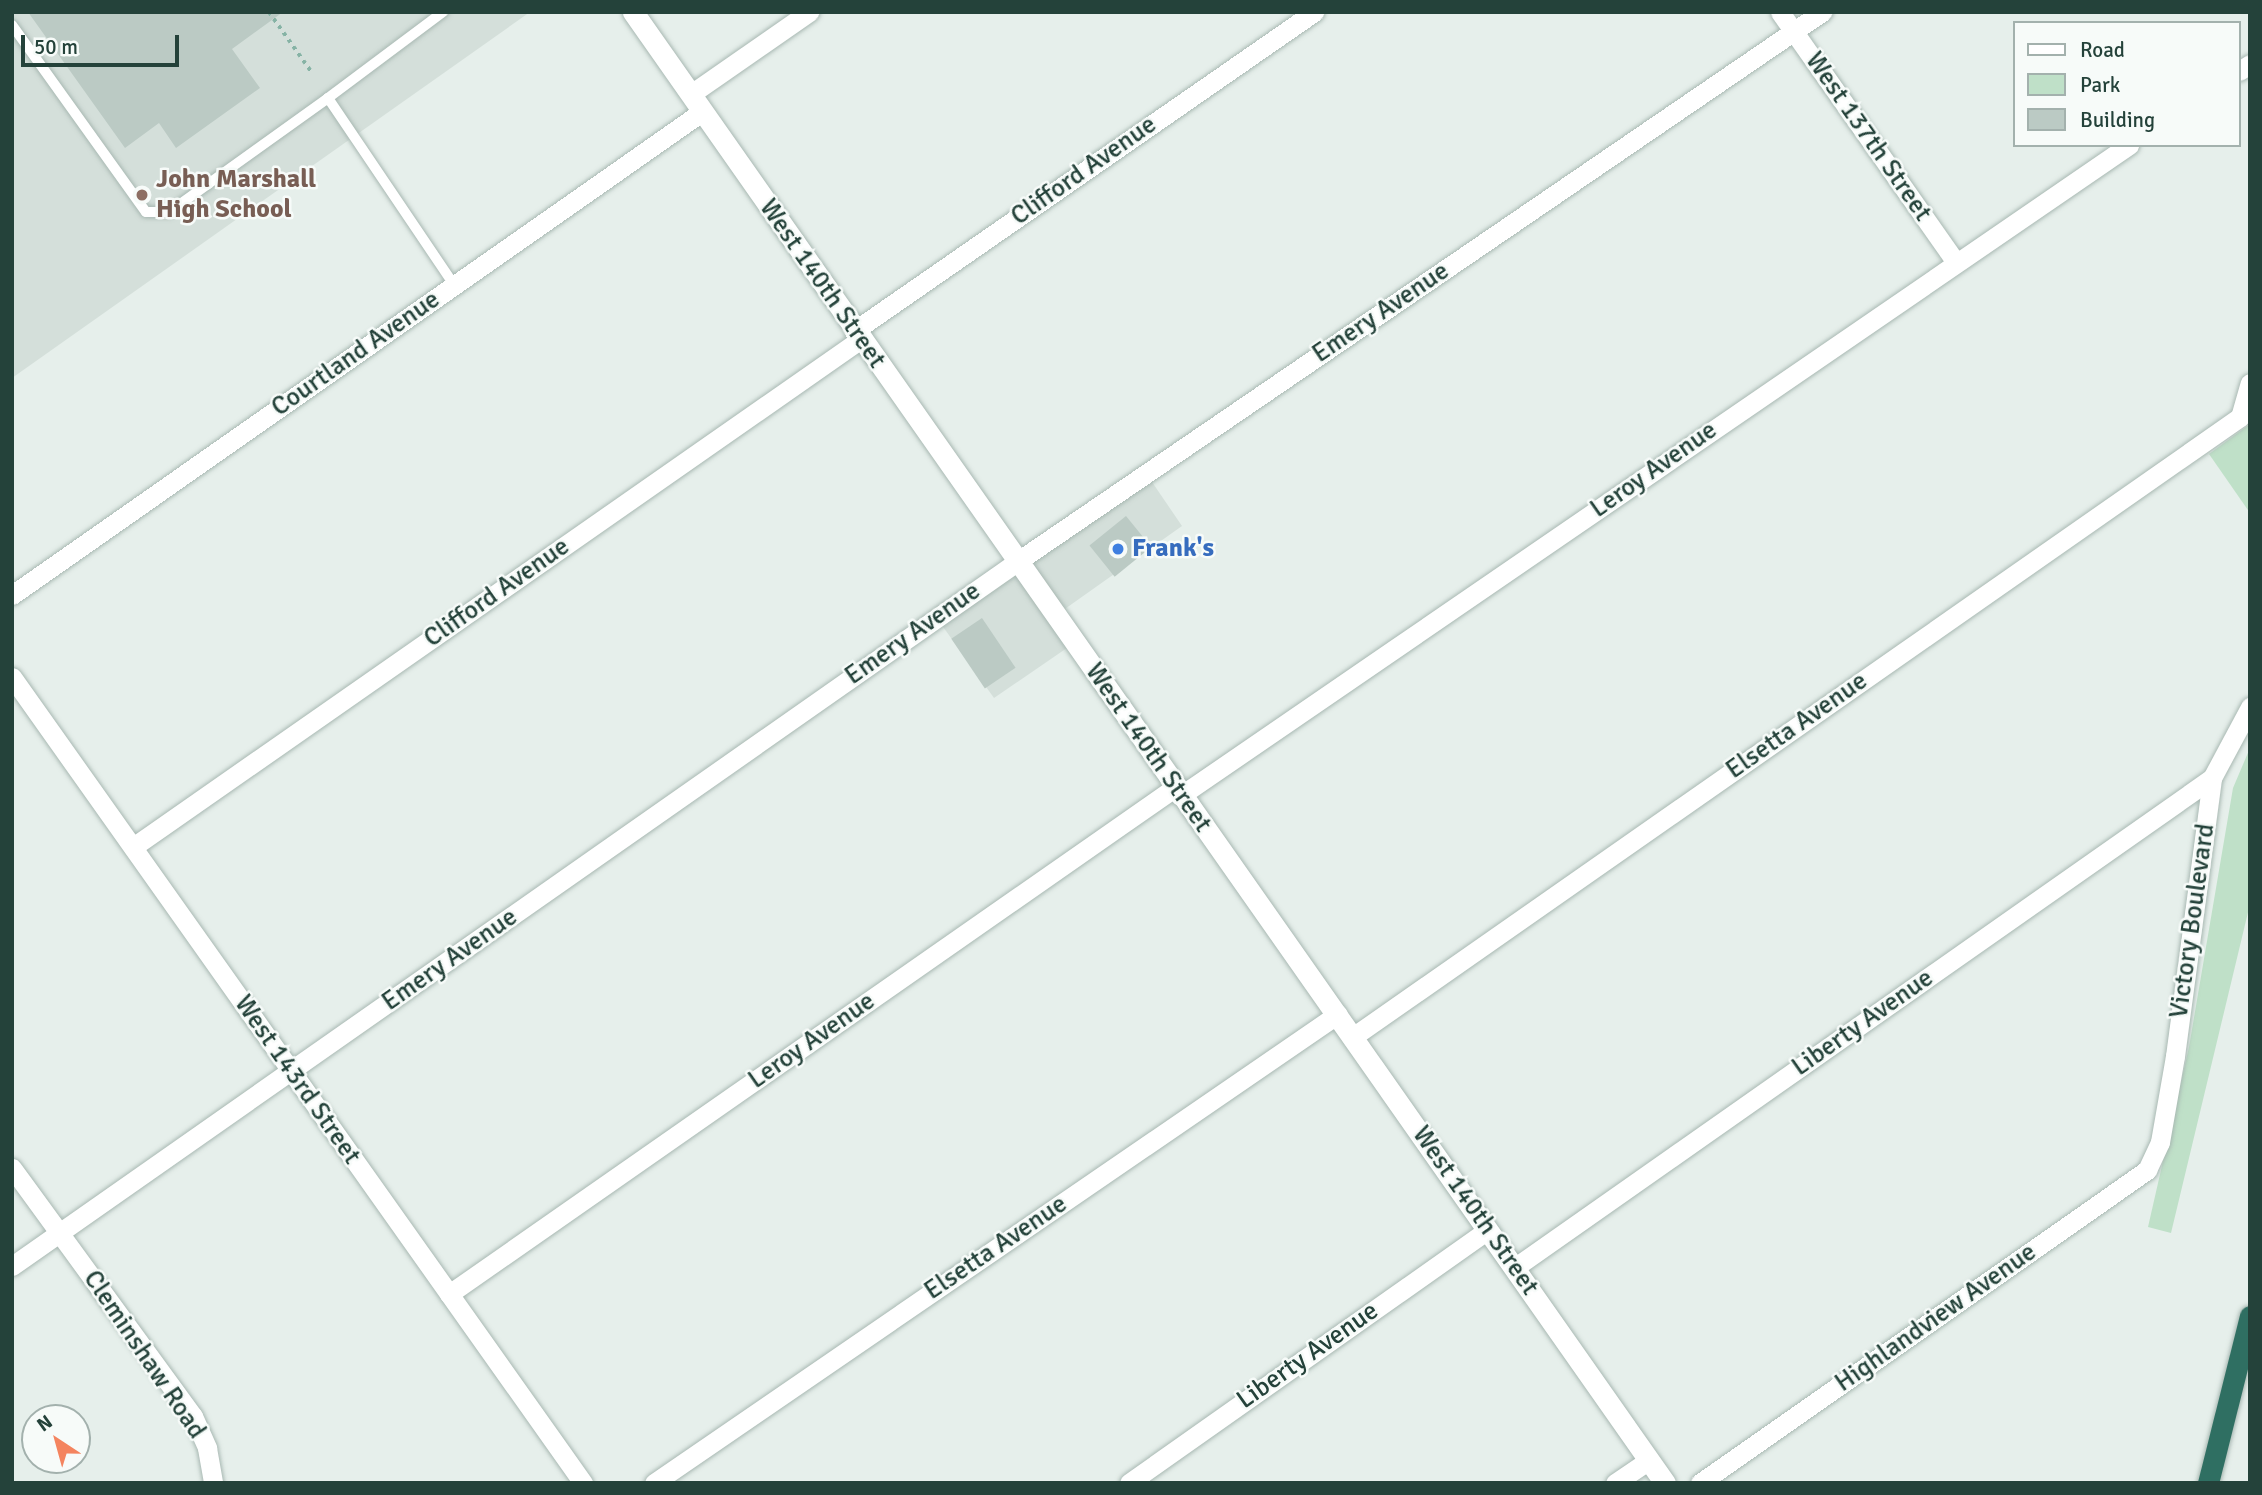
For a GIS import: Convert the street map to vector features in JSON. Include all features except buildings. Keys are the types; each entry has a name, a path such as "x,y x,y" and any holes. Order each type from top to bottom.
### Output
{"highway":[{"path":"2208,1483 2250,1316"}],"street":[{"name":"West 140th Street","path":"633,12 1177,792 1354,1035 1665,1483"},
{"name":"Courtland Avenue","path":"12,595 454,285 696,103 809,12"},
{"name":"Clifford Avenue","path":"133,847 1314,12"},
{"name":"West 137th Street","path":"1780,12 1956,262"},
{"name":"Emery Avenue","path":"12,1266 1018,561 1822,12"},
{"name":"Leroy Avenue","path":"449,1294 1177,792 2126,147"},
{"name":"Elsetta Avenue","path":"1354,1035 2240,417 2250,383"},
{"name":"West 143rd Street","path":"12,677 583,1483"},
{"name":"Victory Boulevard","path":"2160,1142 2212,778 2250,707"},
{"name":"Liberty Avenue","path":"1514,1268 2212,778"},
{"name":"Elsetta Avenue","path":"654,1483 1338,1014"},
{"name":"Highlandview Avenue","path":"1700,1483 2147,1170 2160,1142"},
{"name":"Cleminshaw Road","path":"12,1168 193,1416 207,1448 213,1483"},
{"name":"Liberty Avenue","path":"1129,1483 1487,1230"},
{"path":"1615,1483 1649,1460"}],"lane":[{"path":"12,24 146,212 169,212 443,12"},
{"path":"328,98 454,285"}],"path":[{"path":"269,12 311,71"}],"shaded area":[{"name":"John Marshall High School","path":"12,12 530,12 12,378"},
{"path":"1150,479 1182,526 1062,611 1080,639 994,698 941,624"}],"green space":[{"path":"2250,424 2250,513 2209,454"},
{"path":"2250,748 2250,904 2171,1233 2148,1227 2189,1047 2233,788"}],"place":[{"name":"John Marshall High School","path":"142,195"},
{"name":"Frank's","path":"1118,549"}]}
